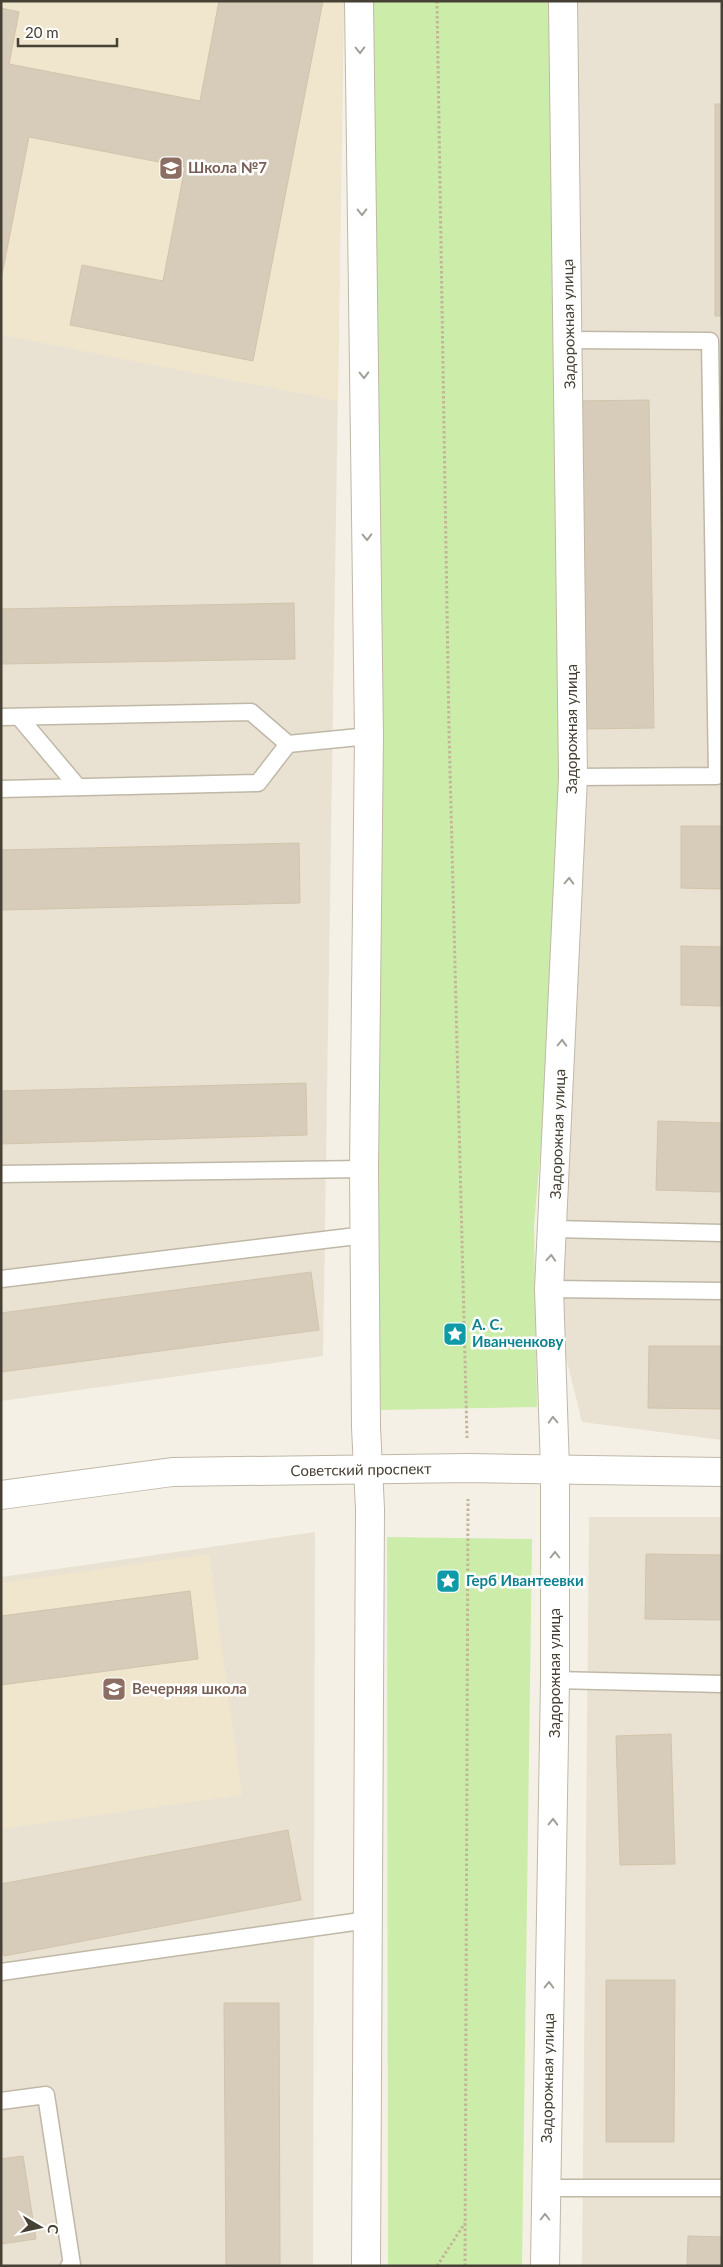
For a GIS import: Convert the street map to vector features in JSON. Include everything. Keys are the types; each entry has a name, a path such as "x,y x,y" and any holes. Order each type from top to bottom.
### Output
{"street":[{"path":"359,1 369,736 364,1169 370,1509 366,2266"},
{"name":"Задорожная улица","path":"545,2266 555,1680 555,1469 549,1289 554,1229 573,778 564,1"},
{"name":"Советский проспект","path":"1,1495 172,1472 368,1470 467,1454 555,1469 722,1472"}],"lane":[{"path":"569,340 716,341 719,776 573,778"},
{"path":"1,718 251,712 288,744 369,736"},
{"path":"19,717 78,787"},
{"path":"1,789 258,783 288,744"},
{"path":"1,1174 364,1169"},
{"path":"554,1229 722,1233"},
{"path":"1,1279 365,1236"},
{"path":"549,1289 722,1291"},
{"path":"555,1680 722,1684"},
{"path":"1,1972 368,1920"},
{"path":"1,2102 46,2095 72,2265 69,2266"},
{"path":"546,2188 722,2188"}],"path":[{"path":"437,1 449,720 467,1454 465,2266"},
{"path":"437,2266 465,2222"}],"shaded area":[{"path":"1,1 344,1 323,1356 1,1401"},
{"name":"Школа №7","path":"1,1 343,1 338,401 1,335"},
{"path":"563,1 722,1 722,1440 582,1422 549,1289"},
{"path":"589,1517 722,1517 722,2266 582,2266"},
{"path":"315,1532 313,2266 1,2266 1,1577"},
{"name":"Вечерняя школа","path":"209,1554 242,1795 1,1829 1,1583"}],"green space":[{"path":"357,1 563,1 573,777 534,1226 537,1407 381,1410 364,1169"},
{"path":"387,1537 532,1539 522,2266 388,2266"}],"building":[{"path":"219,1 323,1 253,361 70,325 82,265 163,281 185,167 29,137 1,280 1,8 19,12 9,64 200,101"},
{"path":"715,104 722,104 722,316 715,316"},
{"path":"649,400 654,728 581,729 576,401"},
{"path":"294,603 295,659 1,664 1,609"},
{"path":"681,826 722,826 722,889 681,888"},
{"path":"299,843 300,903 1,910 1,850"},
{"path":"681,946 722,947 722,1006 681,1005"},
{"path":"306,1083 307,1135 1,1144 1,1091"},
{"path":"658,1121 722,1123 722,1192 656,1190"},
{"path":"311,1272 319,1330 1,1372 1,1313"},
{"path":"649,1346 722,1346 722,1409 648,1408"},
{"path":"646,1554 722,1555 722,1620 645,1619"},
{"path":"190,1591 198,1659 1,1685 1,1616"},
{"path":"671,1734 675,1864 620,1865 616,1736"},
{"path":"288,1830 301,1900 4,1956 1,1943 1,1884"},
{"path":"606,1980 675,1980 674,2142 606,2142"},
{"path":"224,2003 279,2003 280,2266 226,2266"},
{"path":"23,2156 36,2239 1,2244 1,2159"},
{"path":"688,2236 722,2237 722,2266 687,2266"}],"place":[{"name":"Школа №7","path":"171,168"},
{"name":"А. С. Иванченкову","path":"455,1334"},
{"name":"Герб Ивантеевки","path":"448,1581"},
{"name":"Вечерняя школа","path":"114,1689"}]}
